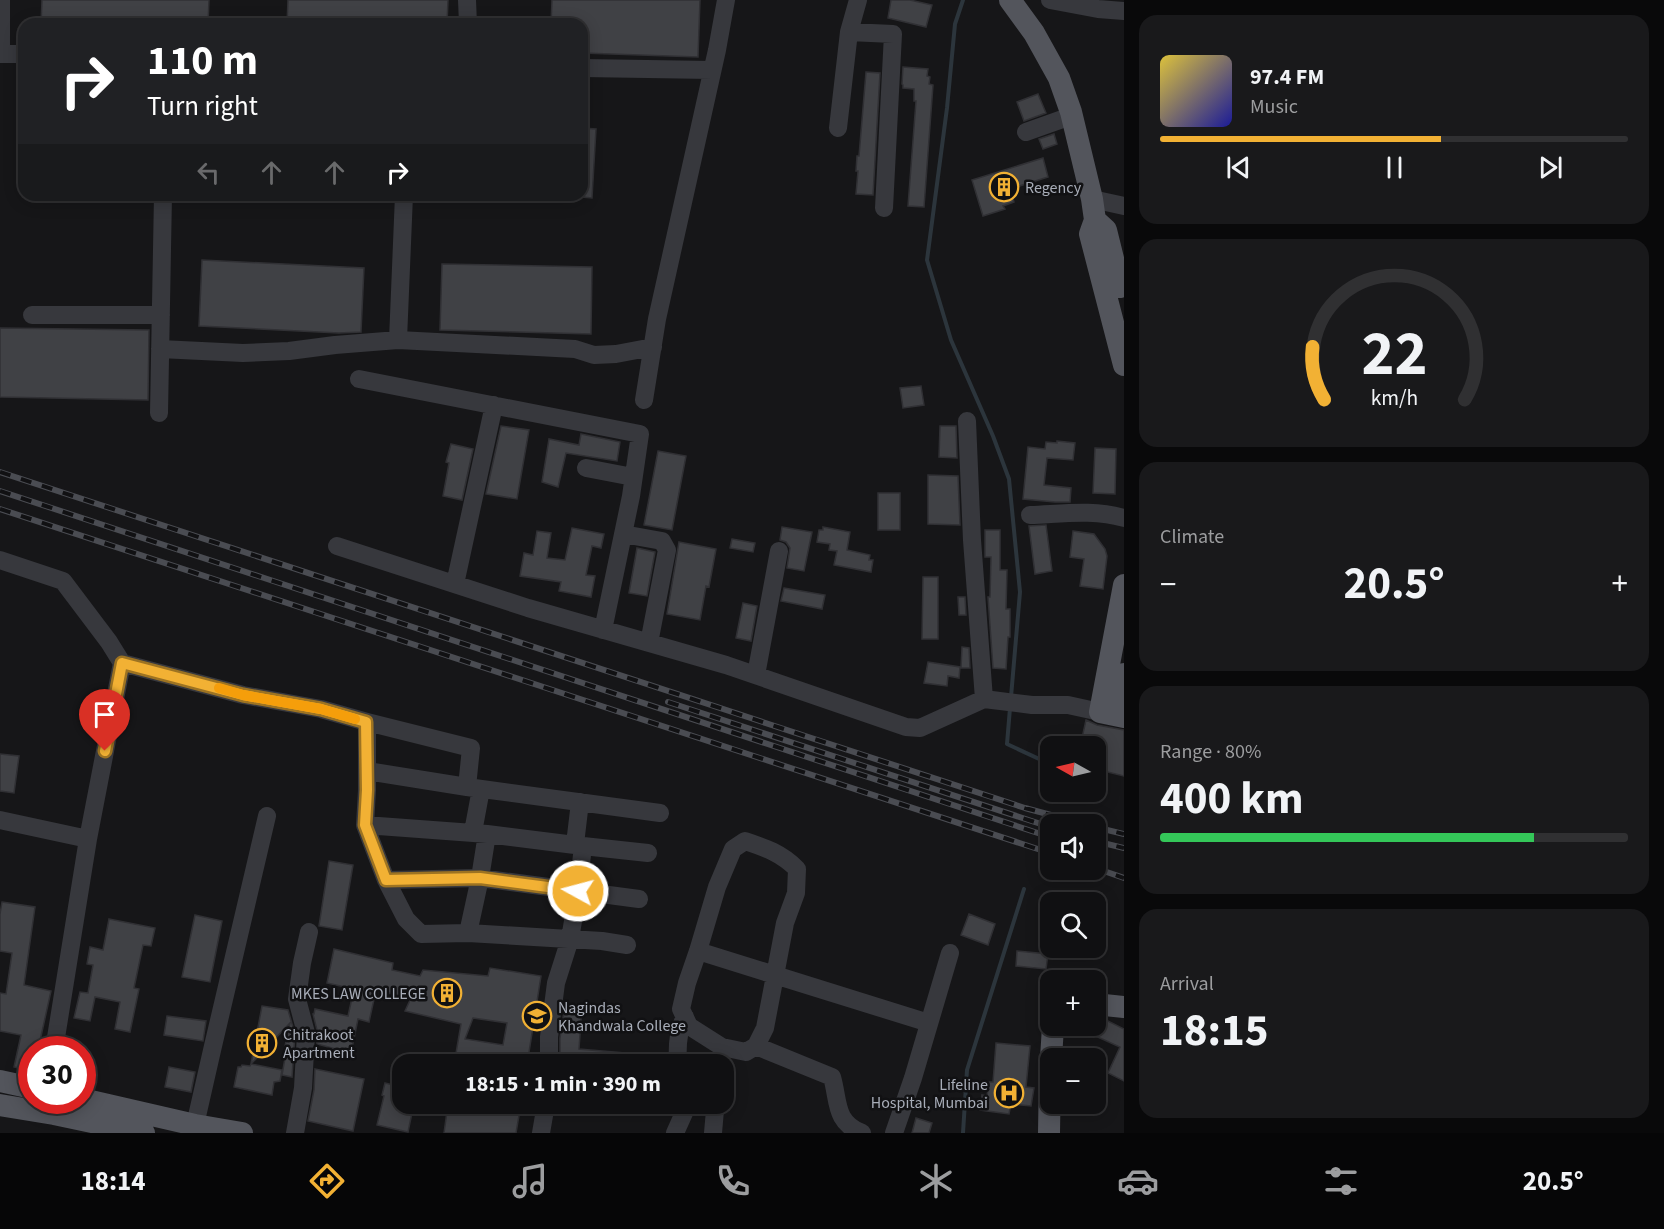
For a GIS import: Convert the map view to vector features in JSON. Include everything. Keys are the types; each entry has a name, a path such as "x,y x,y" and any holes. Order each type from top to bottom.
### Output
{"main road":[{"path":"1010,0 1034,33 1059,78 1071,116 1094,210 1090,234 1102,249 1124,303"},
{"path":"1102,249 1124,365"},
{"path":"1113,715 1124,585"},
{"path":"1113,715 1124,674"},
{"path":"1106,1006 1124,1007"},
{"path":"0,1081 18,1085"},
{"path":"96,1102 195,1125 242,1133"},
{"path":"0,1105 144,1133"},
{"path":"1049,1114 1049,1133"}],"street":[{"path":"1,0 1,54 18,54"},
{"path":"467,0 468,18"},
{"path":"644,400 657,319 726,0"},
{"path":"838,128 849,32 858,0"},
{"path":"1050,0 1090,8 1124,11"},
{"path":"849,32 893,34 884,208"},
{"path":"588,68 712,70"},
{"path":"1026,132 1071,116"},
{"path":"159,414 163,201"},
{"path":"398,340 404,201"},
{"path":"1094,210 1124,206"},
{"path":"32,315 161,315"},
{"path":"160,349 243,353 289,351 398,340 575,349 594,355 616,354 653,347"},
{"path":"359,379 640,434 623,534 603,630"},
{"path":"455,584 494,405"},
{"path":"967,421 972,540 984,699"},
{"path":"586,468 633,477"},
{"path":"1030,515 1085,513 1112,514 1124,518"},
{"path":"623,534 662,541 666,550 649,643"},
{"path":"337,546 528,608 756,675 906,727 920,728 984,699 1032,705 1068,705 1113,715"},
{"path":"756,675 779,551"},
{"path":"0,560 63,581 122,663 88,839 56,1036"},
{"path":"122,663 243,695 321,709 471,748 480,833 480,878 468,933"},
{"path":"366,722 365,825 386,880 406,919 421,934 468,933 627,945"},
{"path":"367,771 660,813"},
{"path":"549,1054 556,983 570,939 578,891 580,802"},
{"path":"195,1125 267,816"},
{"path":"0,820 88,839"},
{"path":"365,825 480,833 648,853"},
{"path":"745,841 769,849 786,858 797,869 796,893 785,923 776,975 765,1028 756,1046 746,1052 722,1047 689,1026 681,1009 717,887 733,849 745,841"},
{"path":"386,880 480,878 639,898"},
{"path":"295,1133 303,1088 306,1033 297,999 309,932"},
{"path":"698,951 929,1023"},
{"path":"894,1133 950,953"},
{"path":"677,1054 681,1025 685,1017"},
{"path":"756,1046 832,1077 837,1109 845,1123 862,1133"},
{"path":"541,1133 544,1114"},
{"path":"675,1133 684,1114"},
{"path":"713,1133 715,1114"}],"building":[{"path":"42,0 209,0 208,18 41,18"},
{"path":"288,0 448,0 447,18 287,18"},
{"path":"552,0 700,0 698,57 588,53 588,18 551,18"},
{"path":"891,0 910,0 932,5 926,27 888,18"},
{"path":"903,67 928,69 929,84 933,85 924,207 908,206 916,101 914,101 914,89 903,88"},
{"path":"866,72 880,73 873,195 856,194 857,156 859,156"},
{"path":"1038,94 1046,113 1024,121 1017,102"},
{"path":"588,128 596,129 592,198 588,198"},
{"path":"1054,134 1057,144 1043,149 1039,139"},
{"name":"Regency","path":"1043,158 1048,177 1010,189 1014,202 1003,206 1005,209 983,216 972,180"},
{"path":"202,260 364,268 361,332 339,333 199,326"},
{"path":"442,264 592,267 591,334 440,330"},
{"path":"0,328 149,330 148,400 0,397"},
{"path":"921,386 924,405 903,408 900,388"},
{"path":"501,426 529,430 517,499 486,494"},
{"path":"940,426 956,426 957,458 939,457"},
{"path":"581,434 620,442 617,461 566,453 558,487 542,482 549,439 579,445"},
{"path":"1057,441 1075,443 1073,460 1047,458 1044,485 1071,488 1070,502 1023,499 1028,447 1045,449 1046,442 1057,443"},
{"path":"451,444 473,449 462,500 443,496 449,463 446,462"},
{"path":"1095,448 1116,449 1115,494 1093,493"},
{"path":"658,451 686,456 672,530 644,525"},
{"path":"928,475 958,476 960,525 928,524"},
{"path":"878,493 900,493 900,530 878,530"},
{"path":"1046,525 1052,571 1035,574 1029,526"},
{"path":"782,527 812,532 804,571 787,568 790,548 786,542 780,540"},
{"path":"823,527 850,532 847,550 870,555 869,560 873,560 871,572 834,565 837,551 829,550 830,544 817,542 819,530 823,530"},
{"path":"572,528 604,534 601,548 592,546 586,575 595,576 591,597 559,591 561,582 520,576 524,553 533,555 537,531 551,533 547,558 565,560"},
{"path":"985,530 1000,530 1000,570 1007,570 1006,609 1010,609 1010,637 1008,637 1006,669 993,668 988,597 990,597 991,557 985,557"},
{"path":"1073,531 1094,534 1105,549 1107,556 1103,589 1080,586 1084,559 1070,557"},
{"path":"732,539 755,543 753,552 730,548"},
{"path":"679,542 716,549 700,620 667,614"},
{"path":"637,548 655,552 647,596 629,593"},
{"path":"923,577 938,577 938,639 922,639"},
{"path":"784,588 825,595 822,609 781,601"},
{"path":"958,597 965,597 966,615 959,615"},
{"path":"743,603 757,606 751,641 736,638"},
{"path":"962,647 969,648 970,668 961,668"},
{"path":"928,662 960,667 959,678 948,676 947,686 924,683"},
{"path":"1086,720 1097,725 1124,730 1124,776 1106,772 1106,736 1082,736"},
{"path":"0,754 19,756 14,793 0,791"},
{"path":"329,861 353,865 342,930 319,926"},
{"path":"2,902 35,907 24,985 51,991 41,1036 21,1036 0,1031 0,993 6,994 12,953 0,951"},
{"path":"969,914 995,924 988,945 961,935"},
{"path":"195,915 222,921 210,982 182,977"},
{"path":"109,919 155,928 151,946 143,945 134,988 139,989 130,1032 115,1029 120,1002 95,997 90,1021 74,1018 80,992 88,993 93,965 87,964 90,947 103,950"},
{"path":"334,949 393,963 392,970 420,976 423,970 488,976 490,968 541,976 529,1054 456,1054 461,1024 405,1011 411,998 376,990 369,1022 358,1019 351,1053 317,1044 317,1030 313,1014 315,1009 348,1016 354,989 327,983","holes":["473,1018 507,1023 503,1045 465,1039"]},
{"path":"1017,951 1040,953 1040,958 1047,958 1046,969 1016,966"},
{"path":"565,1004 582,1005 579,1049 637,1054 560,1054"},
{"name":"Chitrakoot Apartment","path":"262,1006 288,1010 295,1034 292,1077 282,1075 290,1023 251,1064"},
{"path":"167,1016 206,1021 203,1041 164,1035"},
{"path":"1106,1020 1124,1029 1124,1081 1108,1073 1120,1047 1096,1036 1106,1036"},
{"path":"996,1043 1030,1046 1026,1087 1034,1088 1031,1106 1011,1104 1009,1114 980,1110 982,1095 987,1096 989,1082 993,1082"},
{"path":"18,1049 18,1068 14,1067"},
{"path":"251,1064 282,1070 280,1081 274,1082 272,1095 234,1087 238,1067"},
{"path":"169,1067 195,1072 191,1092 165,1087"},
{"path":"315,1069 364,1079 353,1131 308,1121 314,1090"},
{"path":"385,1083 392,1085 392,1114 412,1114 408,1132 377,1125 384,1096 382,1095"},
{"path":"447,1114 519,1114 516,1133 444,1133"},
{"path":"916,1118 932,1123 929,1133 912,1133"}],"waterway":[{"path":"963,0 955,24 947,108 927,260 951,340 1009,479 1020,592 1011,697"},
{"path":"1010,708 1007,744 1040,759"},
{"path":"963,1133 967,1070 1024,889"}],"railway":[{"path":"0,472 1047,814"},
{"path":"0,491 1040,834"},
{"path":"0,509 1040,850"},
{"path":"668,702 1040,824"},
{"path":"1106,830 1124,834"},
{"path":"1106,844 1124,848"},
{"path":"1106,872 1124,878"}],"slow traffic":[{"path":"219,688 243,695 321,709 355,719"}],"place":[{"name":"Regency","path":"1004,187"},
{"name":"MKES LAW COLLEGE","path":"447,993"},
{"name":"Nagindas Khandwala College","path":"537,1016"},
{"name":"Chitrakoot Apartment","path":"262,1043"},
{"name":"Lifeline Hospital, Mumbai","path":"1009,1093"}],"route":[{"path":"105,751 122,663 243,695 321,709 366,722 365,825 386,880 480,878 578,891"}]}
